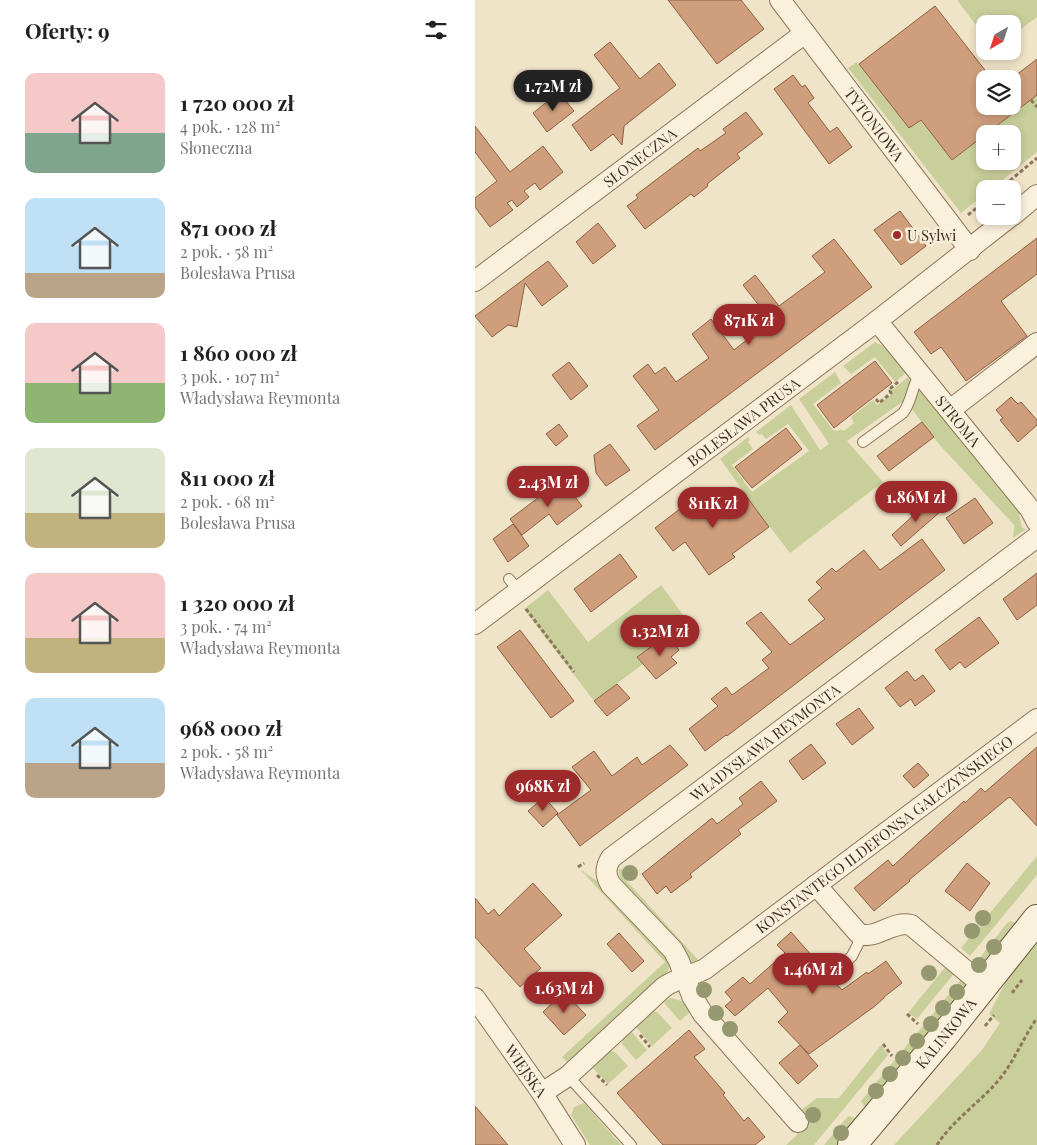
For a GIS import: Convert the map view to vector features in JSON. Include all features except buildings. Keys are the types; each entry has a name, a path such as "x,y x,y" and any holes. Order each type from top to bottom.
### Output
{"street":[{"name":"TYTONIOWA","path":"779,0 970,250"},
{"name":"SŁONECZNA","path":"475,281 805,33"},
{"name":"BOLESŁAWA PRUSA","path":"1021,208 1037,195"},
{"name":"BOLESŁAWA PRUSA","path":"475,624 877,321 1001,225"},
{"name":"STROMA","path":"877,321 1030,509 1037,522"},
{"path":"950,410 1037,343"},
{"name":"WŁADYSŁAWA REYMONTA","path":"685,977 673,950 607,879 607,864 611,858 1037,537"},
{"name":"KONSTANTEGO ILDEFONSA GAŁCZYŃSKIEGO","path":"542,1093 568,1076 664,987 675,980 705,969 1037,719"},
{"path":"816,885 862,936 868,936 902,924 911,926 984,986"},
{"name":"KALINKOWA","path":"852,1145 1037,919"},
{"path":"685,977 692,996 703,1014 798,1122"},
{"name":"WIEJSKA","path":"475,998 542,1093 575,1145"}],"lane":[{"path":"863,442 903,413 907,408 918,371"},
{"path":"836,971 852,956 862,936"},
{"path":"568,1076 631,1145"}],"path":[{"path":"1031,100 1037,107"},
{"path":"1011,180 1037,158"},
{"path":"875,399 879,403 891,393 891,388 918,371"},
{"path":"517,592 574,672"},
{"path":"579,867 584,863"},
{"path":"907,1014 918,1024"},
{"path":"937,1145 951,1127 1000,1079 1037,1018"},
{"path":"883,1044 892,1056"}],"green space":[{"path":"957,0 1037,0 1037,17 1021,29 1021,15 976,15 976,25"},
{"path":"857,62 909,128 920,120 952,160 976,142 976,170 1015,170 1003,180 976,180 976,201 961,213 848,68"},
{"path":"1037,95 1037,152 1021,165 1021,125 999,125 1011,115 1021,115 1021,107"},
{"path":"875,342 883,346 906,373 895,382 875,357 851,374 843,366"},
{"path":"835,372 841,383 813,404 834,431 841,429 844,431 854,423 851,417 873,400 877,405 892,394 891,391 908,377 910,379 908,398 847,441 883,482 790,553 720,459 748,437 750,440 748,442 753,449 732,465 752,492 809,451 788,424 766,439 762,434 759,435 756,432 791,405 820,450 829,444 799,399"},
{"path":"919,389 1023,512 1019,514 1022,528 1026,529 1013,538 1014,525 937,442 911,408"},
{"path":"661,585 692,627 594,701 524,609 548,590 588,642"},
{"path":"1037,856 1037,875 970,956 961,948"},
{"path":"580,869 597,881 669,960 671,965 667,972 568,1063 562,1057 665,962"},
{"path":"619,869 626,870 625,879 701,963 691,968 685,951 621,881"},
{"path":"1011,921 1019,925 978,975 970,970 1007,923"},
{"path":"1037,941 1037,1145 894,1145 982,1050 1000,1023 989,1014 1009,976"},
{"path":"946,966 956,971 917,1019 908,1013"},
{"path":"963,977 969,984 867,1111 861,1101"},
{"path":"671,998 685,1002 691,1011 680,1021 665,1004 664,1001"},
{"path":"653,1011 657,1012 672,1028 652,1046 636,1027"},
{"path":"631,1031 647,1050 636,1060 622,1044 622,1040"},
{"path":"881,1045 888,1055 814,1145 786,1145 797,1135 803,1114 801,1110 817,1098 839,1098"},
{"path":"610,1051 615,1052 628,1066 608,1084 592,1067"},
{"path":"584,1103 621,1145 590,1145 571,1115 574,1107"},
{"path":"848,1116 859,1119 838,1145 824,1145"}],"place":[{"name":"U Sylwi","path":"897,235"}]}
